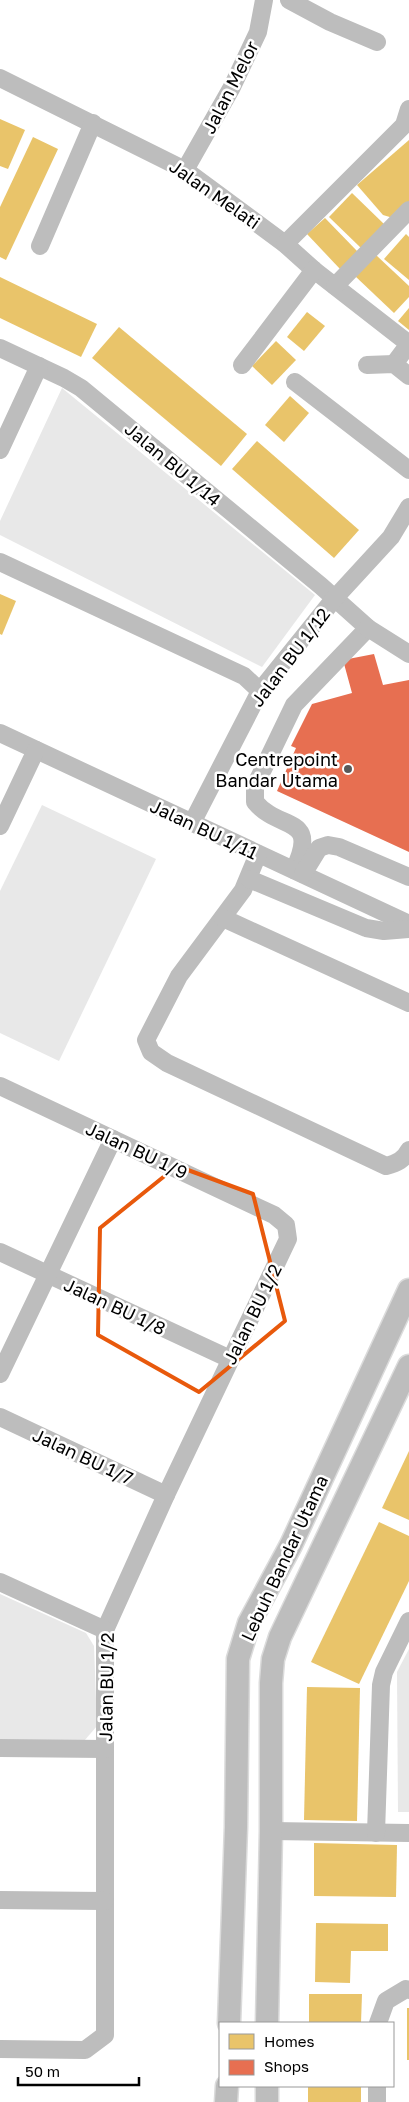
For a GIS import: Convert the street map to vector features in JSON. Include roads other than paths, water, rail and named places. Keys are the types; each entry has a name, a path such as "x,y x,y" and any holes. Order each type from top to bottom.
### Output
{"main road":[{"name":"Lebuh Bandar Utama","path":"229,2022 236,1827 238,1659 249,1623 290,1545 409,1290"},
{"name":"Lebuh Bandar Utama","path":"267,2022 271,1831 270,1683 273,1658 280,1637 409,1366"},
{"path":"226,2102 227,2087"},
{"path":"266,2102 267,2087"}],"street":[{"name":"Jalan Melor","path":"185,170 232,88 258,32 264,0"},
{"path":"289,0 330,22 377,42"},
{"name":"Jalan Melati","path":"0,78 185,170 285,244 314,270 409,344"},
{"path":"285,244 404,126 409,109"},
{"path":"40,246 93,123"},
{"path":"335,286 409,210"},
{"path":"242,365 314,270"},
{"path":"394,364 409,344"},
{"name":"Jalan BU 1/14","path":"0,348 81,388 321,586 368,628 409,654"},
{"path":"367,365 394,364 409,376"},
{"path":"0,450 39,366"},
{"path":"295,382 409,470"},
{"name":"Jalan BU 1/12","path":"192,823 260,691 334,599 391,537 409,507"},
{"path":"0,562 244,676 260,691"},
{"path":"298,872 303,843 302,834 294,826 264,812 254,802 255,786 294,705 368,628"},
{"name":"Jalan BU 1/11","path":"0,733 409,924"},
{"path":"0,826 36,750"},
{"path":"298,872 319,848 328,845 339,847 409,877"},
{"path":"258,854 244,890 179,976 146,1040 151,1052 167,1063 386,1166 396,1163 406,1156 409,1150"},
{"path":"249,879 366,928 384,931 409,929"},
{"path":"223,918 409,1003"},
{"name":"Jalan BU 1/9","path":"0,1086 274,1215"},
{"path":"0,1374 114,1139"},
{"name":"Jalan BU 1/2","path":"0,2050 85,2050 105,2035 105,1630 166,1495 288,1239 286,1225 274,1215"},
{"name":"Jalan BU 1/8","path":"0,1252 230,1359"},
{"name":"Jalan BU 1/7","path":"0,1417 166,1495"},
{"path":"0,1582 105,1630"},
{"path":"376,1833 381,1685 384,1672 409,1621"},
{"path":"0,1748 105,1749"},
{"path":"271,1831 409,1833"},
{"path":"0,1900 105,1901"},
{"path":"378,2022 386,2001 409,1990"},
{"path":"378,2087 378,2102"}],"place":[{"name":"Centrepoint Bandar Utama","path":"348,769"}]}
